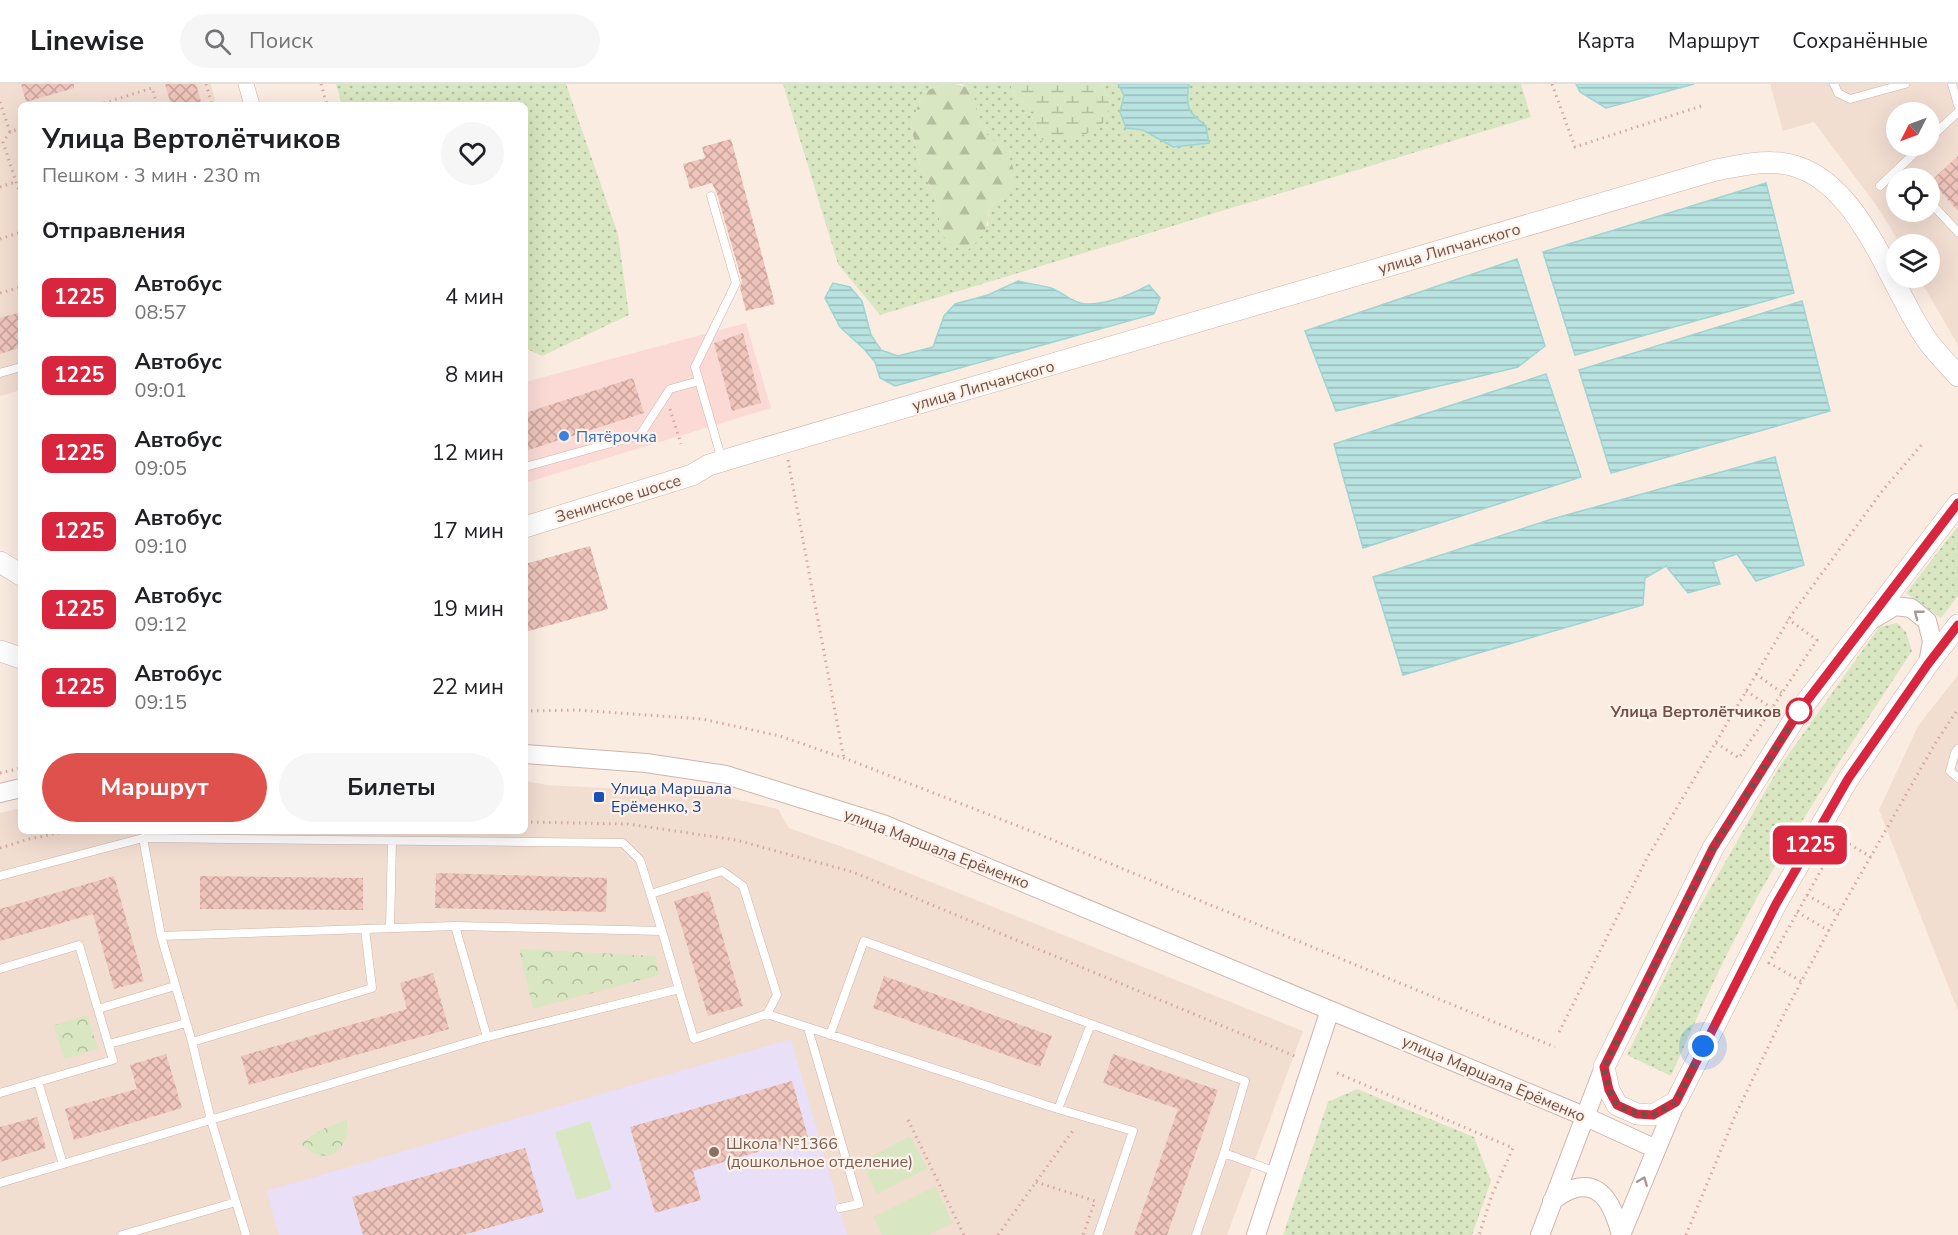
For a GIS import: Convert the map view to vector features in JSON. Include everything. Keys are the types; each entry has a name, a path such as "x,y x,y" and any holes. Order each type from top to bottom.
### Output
{"main road":[{"name":"улица Липчанского","path":"846,426 1716,170 1756,163 1782,163 1810,172 1843,198 1860,220 1925,338 1958,376"},
{"name":"Зенинское шоссе","path":"528,526 692,475 716,463 846,426"},
{"name":"Зенинское шоссе","path":"528,512 688,465 716,463"},
{"path":"1958,504 1800,710 1713,848 1604,1067 1609,1090 1617,1105 1637,1114 1653,1115 1676,1102 1776,904 1848,779 1958,625"},
{"path":"0,562 18,573"},
{"path":"0,651 18,657"}],"street":[{"path":"246,84 251,102"},
{"path":"1870,621 1895,606 1911,608 1927,621 1932,641 1928,664"},
{"name":"улица Маршала Ерёменко","path":"528,754 646,763 726,775 872,820 1584,1116 1656,1149"},
{"path":"0,793 18,789"},
{"path":"1256,1235 1330,1010"},
{"path":"1540,1235 1604,1067"},
{"path":"1621,1235 1676,1102"},
{"path":"1552,1201 1571,1189 1586,1186 1604,1196 1615,1212 1621,1235"}],"lane":[{"path":"1834,84 1838,93 1850,99 1905,84"},
{"path":"1952,84 1958,105"},
{"path":"1940,129 1958,112"},
{"path":"1880,186 1912,156"},
{"path":"711,196 736,283 695,367 716,463"},
{"path":"1940,213 1958,232"},
{"path":"0,373 18,368"},
{"path":"528,466 640,435 670,389 699,381"},
{"path":"1958,749 1950,771 1958,778"},
{"path":"143,838 161,936 192,1042 211,1120 246,1235"},
{"path":"0,876 143,838 623,843 640,860 694,1039 766,1014 1058,1109 1133,1131 1098,1235"},
{"path":"390,928 392,841"},
{"path":"651,894 722,871 743,886 777,995 766,1014"},
{"path":"161,936 455,926 662,930"},
{"path":"455,926 487,1037"},
{"path":"192,1042 372,988 365,929"},
{"path":"830,1035 864,941 1245,1081 1224,1153 1196,1235"},
{"path":"0,969 79,945 113,1060 0,1094"},
{"path":"98,1009 175,986"},
{"path":"0,1183 487,1037 679,989"},
{"path":"109,1044 186,1023"},
{"path":"1058,1109 1090,1024"},
{"path":"808,1028 859,1204 840,1208"},
{"path":"39,1082 63,1164"},
{"path":"1224,1153 1276,1172"},
{"path":"122,1235 236,1202"}],"path":[{"path":"206,84 211,102"},
{"path":"321,84 326,102"},
{"path":"1552,84 1575,147 1701,106"},
{"path":"108,102 152,88 156,102"},
{"path":"0,102 10,132"},
{"path":"18,129 10,132 3,142 18,188"},
{"path":"0,187 16,182"},
{"path":"0,239 18,233"},
{"path":"0,293 18,288"},
{"path":"665,395 681,444"},
{"path":"1559,1032 1647,858 1788,619 1882,490 1924,442"},
{"path":"789,460 844,759"},
{"path":"1716,743 1739,758 1817,640 1788,619"},
{"path":"1756,674 1782,693"},
{"path":"1746,692 1772,708"},
{"path":"1686,1235 1735,1116 1801,981 1936,742 1958,709"},
{"path":"528,711 577,710 702,718 780,736 1047,838 1555,1047"},
{"path":"0,773 18,769"},
{"path":"528,822 628,824 736,840 853,872 1299,1057"},
{"path":"0,848 54,834"},
{"path":"1801,981 1769,963 1839,838 1872,857"},
{"path":"1807,895 1839,914"},
{"path":"1797,912 1829,931"},
{"path":"1337,1073 1513,1148 1492,1195 1479,1235"},
{"path":"908,1120 964,1235"},
{"path":"998,1235 1074,1129"},
{"path":"1036,1182 1095,1201 1083,1235"}],"shaded area":[{"path":"0,84 211,84 215,102 18,102 18,391 0,396"},
{"path":"1770,84 1958,84 1958,345 1925,288 1940,288 1940,234 1894,234 1887,222 1940,222 1940,168 1886,168 1886,221 1814,122 1783,131"},
{"path":"746,323 771,408 528,482 528,381"},
{"path":"1958,675 1958,1011 1879,810 1918,726"},
{"path":"528,782 547,785 642,790 691,789 778,809 789,828 851,850 1303,1031 1227,1235 0,1235 0,813 18,809 18,834 528,834"},
{"path":"791,1039 847,1235 279,1235 266,1191"}],"green space":[{"path":"336,84 566,84 618,234 629,315 542,356 528,349 528,102 341,102"},
{"path":"783,84 944,84 923,92 911,125 920,167 935,196 939,213 939,231 988,226 989,207 1004,198 1003,148 984,131 973,96 962,84 1010,84 1015,96 1029,107 1040,141 1074,137 1110,102 1101,84 1118,84 1124,95 1120,112 1126,128 1143,130 1173,147 1206,126 1195,117 1189,108 1187,98 1189,84 1521,84 1531,117 880,315 838,264"},
{"path":"944,84 962,85 970,90 986,134 1009,156 1016,183 1004,198 989,207 984,232 966,252 950,244 939,231 939,213 935,196 920,167 911,125 923,92"},
{"path":"1010,84 1101,84 1110,102 1107,116 1099,127 1084,135 1040,141 1029,107 1015,96"},
{"path":"1958,526 1958,596 1941,618 1906,593"},
{"path":"1897,623 1906,632 1912,651 1817,797 1763,887 1714,980 1671,1076 1627,1055 1694,917 1778,769 1879,627"},
{"path":"519,949 656,956 659,975 533,1009"},
{"path":"87,1015 98,1049 64,1059 54,1025"},
{"path":"1357,1089 1474,1137 1491,1181 1472,1235 1283,1235 1328,1102"},
{"path":"347,1120 344,1141 334,1154 319,1155 300,1143 325,1128"},
{"path":"590,1121 612,1189 577,1200 555,1132"},
{"path":"910,1136 927,1168 877,1194 861,1162"},
{"path":"935,1186 953,1223 928,1235 882,1235 873,1217"}],"water":[{"path":"1118,84 1189,84 1187,98 1189,108 1195,117 1206,126 1209,143 1173,147 1143,130 1126,128 1120,112 1124,95"},
{"path":"1576,84 1694,84 1606,108 1580,92"},
{"path":"1766,183 1794,293 1575,355 1543,252"},
{"path":"1517,259 1545,346 1518,367 1336,411 1305,331"},
{"path":"1018,281 1051,288 1076,302 1085,304 1110,301 1149,285 1160,298 1154,314 895,386 880,378 875,362 840,327 825,298 833,283 850,287 862,301 871,335 881,350 898,356 933,347 944,316 955,304 988,295"},
{"path":"1802,301 1830,411 1611,473 1579,370"},
{"path":"1546,374 1581,477 1363,548 1334,444"},
{"path":"1775,457 1804,565 1756,581 1737,554 1713,562 1720,584 1688,593 1666,566 1645,578 1643,605 1403,675 1373,577 1552,519"}],"building":[{"path":"21,84 74,84 74,88 26,102"},
{"path":"165,84 196,84 201,102 170,102"},
{"path":"731,139 775,304 746,311 740,288 742,281 717,194 712,183 690,189 683,164 705,158 702,147"},
{"path":"1958,156 1958,211 1940,191 1940,173"},
{"path":"18,313 18,348 0,354 0,318"},
{"path":"743,333 761,403 732,411 714,343"},
{"path":"633,378 644,413 528,450 528,412"},
{"path":"590,546 608,609 528,631 528,563"},
{"path":"436,873 607,878 606,912 435,908"},
{"path":"114,876 144,981 114,989 93,914 0,941 0,909"},
{"path":"200,876 363,878 363,910 200,909"},
{"path":"709,891 743,1006 708,1016 674,901"},
{"path":"433,973 449,1029 249,1085 241,1056 407,1009 400,983"},
{"path":"884,976 1052,1036 1040,1067 873,1008"},
{"path":"166,1054 182,1108 74,1140 65,1109 137,1089 130,1065"},
{"path":"1113,1054 1218,1090 1167,1235 1134,1235 1178,1109 1103,1083"},
{"path":"792,1081 808,1137 693,1171 701,1200 655,1213 630,1127"},
{"path":"37,1117 46,1148 0,1162 0,1127"},
{"path":"525,1148 544,1212 463,1235 363,1235 352,1197"}],"bus line":[{"name":"1225","path":"1958,503 1800,710 1713,848 1604,1067 1609,1090 1617,1105 1637,1114 1653,1115 1676,1102 1776,904 1848,779 1958,625"}],"place":[{"name":"Пятёрочка","path":"564,436"},
{"name":"Улица Вертолётчиков","path":"1799,711"},
{"name":"Улица Маршала Ерёменко, 3","path":"599,797"},
{"name":"Школа №1366 (дошкольное отделение)","path":"714,1152"}],"route":[{"path":"1703,1046 1676,1102 1653,1115 1637,1114 1617,1105 1609,1090 1604,1067 1713,848 1799,711"}]}
